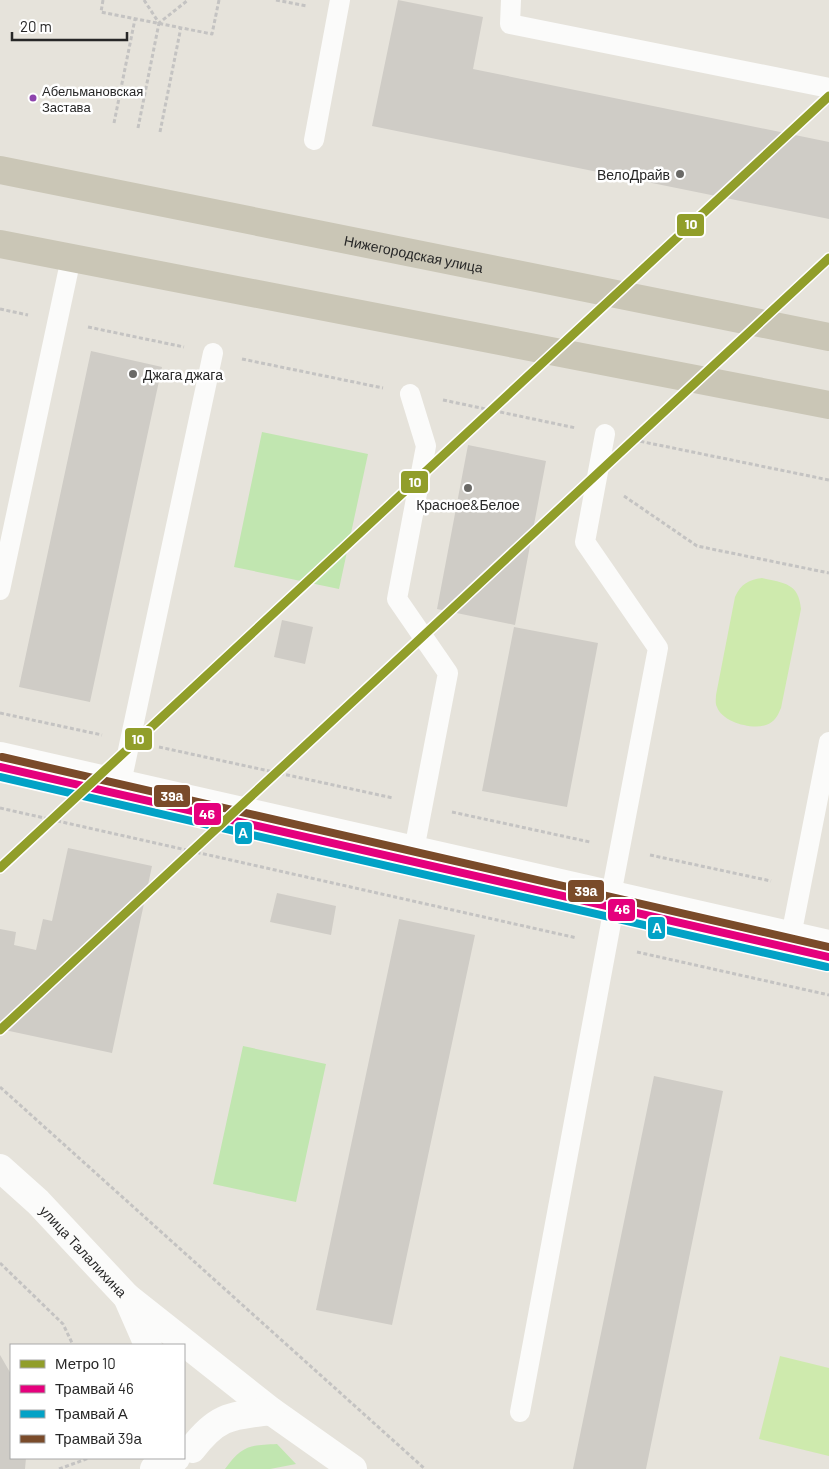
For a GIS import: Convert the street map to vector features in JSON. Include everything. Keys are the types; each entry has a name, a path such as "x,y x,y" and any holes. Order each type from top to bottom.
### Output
{"main road":[{"name":"Нижегородская улица","path":"0,170 829,337"},
{"path":"0,244 829,405"}],"street":[{"path":"0,756 829,944"},
{"name":"улица Талалихина","path":"0,1168 38,1202 127,1297 148,1344"},
{"path":"127,1297 271,1411 353,1469"},
{"path":"187,1452 206,1430 230,1416 271,1411"},
{"path":"154,1469 173,1459"}],"lane":[{"path":"314,140 340,0"},
{"path":"511,0 510,24 829,88"},
{"path":"0,590 71,258"},
{"path":"121,783 214,353"},
{"path":"410,394 426,446 397,599 448,673 414,850"},
{"path":"520,1412 606,945 658,648 585,542 605,434"},
{"path":"791,936 829,742"}],"path":[{"path":"103,0 101,12 212,34 218,0"},
{"path":"144,0 159,23"},
{"path":"138,128 159,23 188,0"},
{"path":"114,123 135,18"},
{"path":"160,132 181,28"},
{"path":"597,477 697,546 829,573"},
{"path":"0,808 829,995"},
{"path":"0,1087 425,1469"},
{"path":"0,1263 63,1324 73,1344"},
{"path":"59,1469 86,1459"}],"green space":[{"path":"262,432 368,454 339,589 234,567"},
{"path":"762,578 783,583 794,589 800,600 801,609 781,708 772,722 766,725 753,726 738,724 725,717 716,706 716,695 735,597 746,583"},
{"path":"243,1046 326,1064 296,1202 213,1184"},
{"path":"780,1356 829,1368 829,1456 759,1439"},
{"path":"277,1444 296,1464 270,1469 225,1469 236,1456 247,1448"}],"building":[{"path":"398,0 483,17 473,69 829,142 829,219 372,126"},
{"path":"91,351 162,367 90,702 19,687"},
{"path":"468,445 546,461 515,625 437,609"},
{"path":"282,620 313,627 305,664 274,657"},
{"path":"514,627 598,643 567,807 482,791"},
{"path":"68,848 152,866 112,1053 0,1029 0,929 16,932 14,945 36,950 43,919 52,921"},
{"path":"277,893 336,906 331,935 270,922"},
{"path":"399,919 475,935 392,1325 316,1310"},
{"path":"654,1076 723,1091 646,1469 573,1469"},
{"path":"0,1355 10,1372 10,1459 26,1459 25,1469 0,1469"}],"metro line":[{"name":"10","path":"0,868 829,96"},
{"name":"10","path":"0,1030 829,258"}],"tram line":[{"name":"39а","path":"2,757 829,947"},
{"name":"46","path":"0,767 829,957"},
{"name":"А","path":"0,777 827,967"}],"place":[{"name":"Абельмановская Застава","path":"33,98"},
{"name":"ВелоДрайв","path":"680,174"},
{"name":"Джага джага","path":"133,374"},
{"name":"Красное&Белое","path":"468,488"}]}
